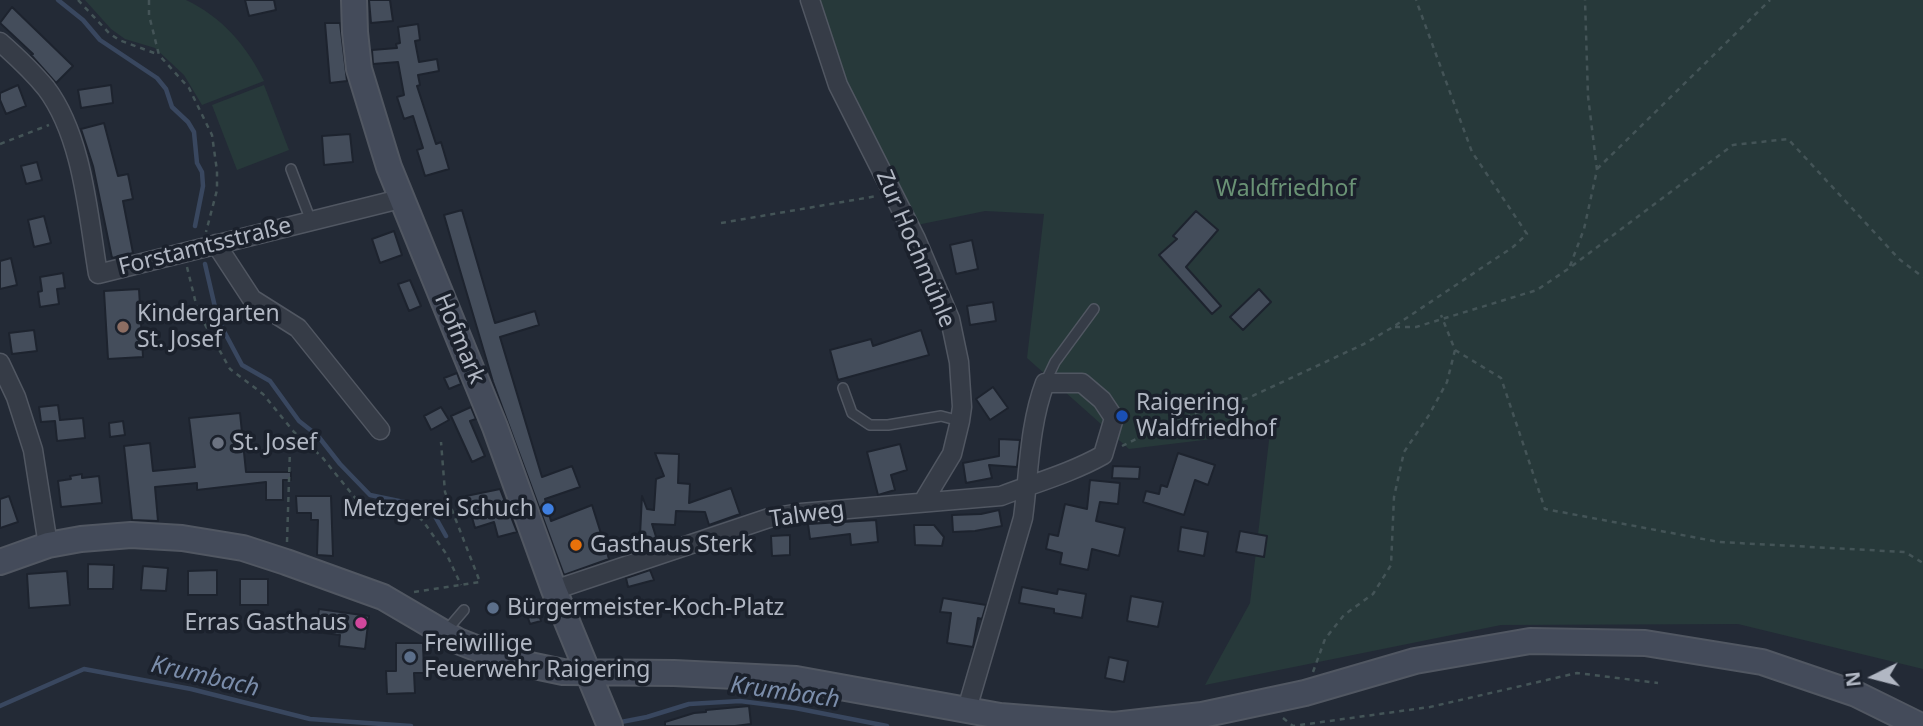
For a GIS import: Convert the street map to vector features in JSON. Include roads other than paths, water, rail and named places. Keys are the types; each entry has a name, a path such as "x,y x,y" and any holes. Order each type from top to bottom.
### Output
{"main road":[{"name":"Hofmark","path":"354,0 359,69 400,199 495,427 554,590 608,721"},
{"path":"0,562 48,545 81,539 131,535 182,538 243,548 383,597 458,641 506,660 563,672 674,673 796,679 1000,716 1114,725 1202,715 1305,693 1415,661 1530,641 1645,643 1762,662 1856,694 1921,726"}],"street":[{"name":"Zur Hochmühle","path":"810,0 838,85 894,193 950,320 959,362 962,407 960,421 952,453 923,502"},
{"name":"Forstamtsstraße","path":"0,42 25,64 47,90 64,119 83,182 98,274 400,199"},
{"path":"213,245 252,299 298,328 380,430"},
{"path":"0,363 16,397 33,450 48,545"},
{"path":"967,709 1023,518 1038,402 1045,383"},
{"name":"Talweg","path":"554,590 769,518 1000,496 1082,467 1103,455 1114,418 1102,400 1082,383 1045,383"}],"lane":[{"path":"291,169 311,221"},
{"path":"1045,383 1055,362 1094,309"},
{"path":"843,388 852,413 870,425 888,425 941,416 960,421"},
{"path":"445,633 464,610"}],"waterway":[{"path":"58,0 83,20 100,40 157,78 166,89 172,107 188,122 194,132 197,163 202,172 203,186 195,226"},
{"path":"205,264 218,320 242,365 270,381 299,421 318,436 370,495 423,506 432,511 446,536"},
{"name":"Krumbach","path":"0,706 84,669 191,689 310,719 411,726"},
{"name":"Krumbach","path":"616,723 689,704 740,701 795,708 887,726"}],"place":[{"name":"Kindergarten St. Josef","path":"123,327"},
{"name":"Raigering, Waldfriedhof","path":"1122,416"},
{"name":"St. Josef","path":"218,443"},
{"name":"Metzgerei Schuch","path":"548,509"},
{"name":"Gasthaus Sterk","path":"576,545"},
{"name":"Bürgermeister-Koch-Platz","path":"493,608"},
{"name":"Erras Gasthaus","path":"361,623"},
{"name":"Freiwillige Feuerwehr Raigering","path":"410,657"}],"park label":[{"name":"Waldfriedhof","path":"1286,189"}]}
